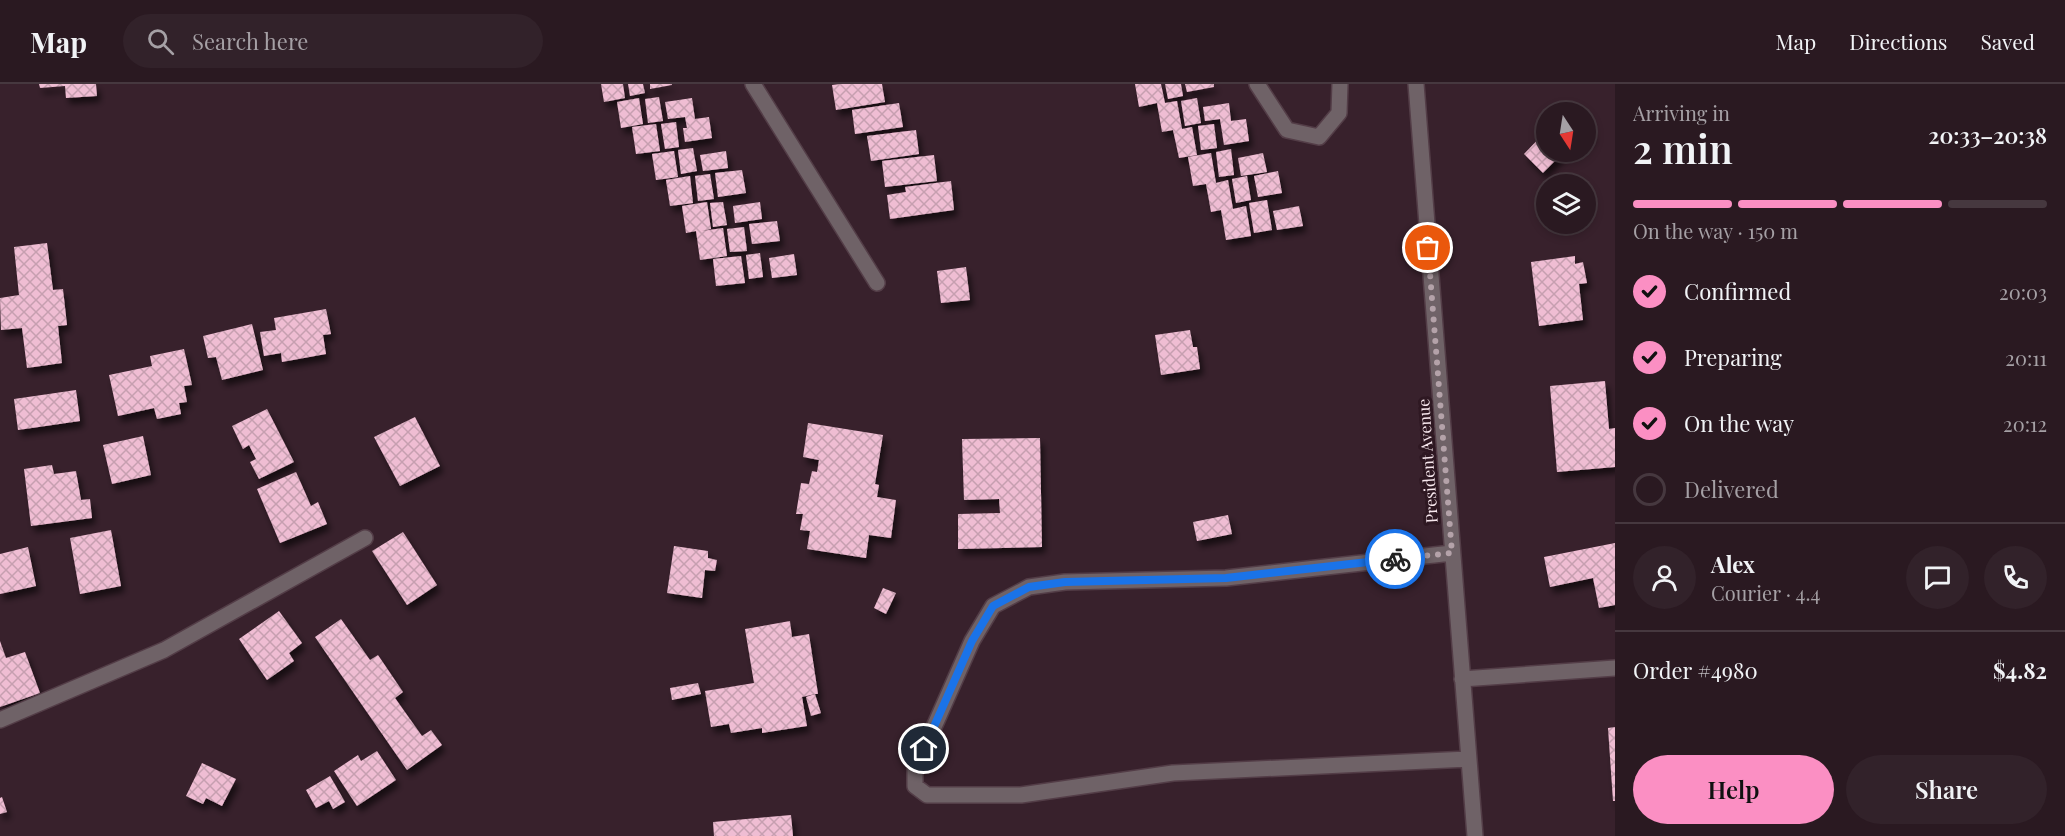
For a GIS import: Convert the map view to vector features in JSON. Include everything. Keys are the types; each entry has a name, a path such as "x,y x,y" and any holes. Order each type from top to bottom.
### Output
{"street":[{"path":"753,84 877,283"},
{"path":"1257,84 1287,130 1318,137 1339,114 1340,84"},
{"name":"President Avenue","path":"1416,84 1475,836"},
{"path":"0,720 165,650 365,538"},
{"path":"1452,553 1226,578 1065,582 1029,587 993,606 972,641 915,770 915,786 927,795 1021,795 1173,773 1468,759"},
{"path":"1462,679 1615,668"}],"building":[{"path":"39,84 96,84 97,96 66,98 65,86 40,88"},
{"path":"601,84 623,84 625,98 604,102"},
{"path":"628,84 643,84 645,93 630,96"},
{"path":"650,84 672,84 672,85 650,89"},
{"path":"882,84 885,102 836,110 832,85"},
{"path":"1135,84 1161,84 1165,103 1177,101 1182,129 1192,127 1197,155 1179,158 1173,130 1162,132 1157,103 1139,107"},
{"path":"1165,84 1181,84 1183,96 1168,99"},
{"path":"1185,84 1214,84 1214,87 1187,92"},
{"path":"659,97 663,121 648,123 645,99"},
{"path":"639,98 643,124 621,128 617,102"},
{"path":"692,98 695,119 709,117 712,138 685,142 683,128 687,128 685,117 668,119 665,102"},
{"path":"1197,98 1201,123 1185,126 1181,101"},
{"path":"899,103 903,127 855,134 852,110"},
{"path":"1229,103 1231,121 1246,119 1249,141 1224,145 1220,119 1205,121 1203,107"},
{"path":"676,122 679,147 665,149 661,124"},
{"path":"656,124 660,151 636,154 632,127"},
{"path":"1214,124 1217,148 1201,150 1198,126"},
{"path":"916,130 919,154 871,161 867,136"},
{"path":"1536,141 1536,162 1554,162 1543,173 1524,154"},
{"path":"693,148 697,171 681,174 678,150"},
{"path":"1231,149 1234,175 1219,177 1216,152"},
{"path":"674,151 678,177 656,180 652,154"},
{"path":"726,151 728,168 703,171 700,155"},
{"path":"1211,153 1216,183 1228,180 1233,209 1246,206 1251,236 1226,240 1221,210 1211,212 1206,184 1193,186 1188,157"},
{"path":"1263,153 1267,172 1241,176 1238,158"},
{"path":"934,155 937,181 885,187 882,161"},
{"path":"742,170 746,193 718,197 715,173"},
{"path":"1278,171 1282,193 1258,197 1254,176"},
{"path":"710,174 714,199 698,201 695,176"},
{"path":"690,176 693,203 670,206 666,180"},
{"path":"1247,176 1251,200 1236,203 1232,179"},
{"path":"951,181 954,210 890,219 887,195 906,192 905,187"},
{"path":"1267,200 1272,230 1254,233 1249,203"},
{"path":"707,202 711,229 702,231 723,228 727,256 700,260 696,231 686,233 682,206"},
{"path":"723,202 727,225 713,227 710,203"},
{"path":"760,202 762,219 735,223 733,206"},
{"path":"1299,206 1303,226 1277,230 1273,211"},
{"path":"777,221 780,241 752,244 749,224"},
{"path":"744,227 747,251 730,252 727,229"},
{"path":"47,243 53,290 63,289 67,325 58,326 62,363 27,368 22,328 1,330 0,298 19,295 14,247"},
{"path":"760,253 763,277 749,279 746,255"},
{"path":"794,254 797,275 772,278 769,258"},
{"path":"741,256 745,283 716,286 713,259"},
{"path":"1575,256 1575,264 1583,262 1587,283 1579,284 1583,320 1539,326 1531,262"},
{"path":"966,267 970,300 941,303 937,271"},
{"path":"326,309 331,334 323,335 326,354 282,362 281,353 264,356 260,332 276,330 274,318"},
{"path":"252,324 263,370 222,380 216,357 208,358 203,336"},
{"path":"1190,330 1193,347 1197,347 1200,369 1161,375 1155,335"},
{"path":"184,349 192,385 184,386 187,402 179,403 181,414 157,419 154,408 118,416 109,375 152,366 150,356"},
{"path":"1605,381 1609,429 1615,428 1615,467 1557,472 1550,386"},
{"path":"76,390 80,421 18,430 14,399"},
{"path":"267,409 294,462 259,479 250,462 256,459 249,445 243,449 232,426"},
{"path":"415,417 440,466 400,486 374,437"},
{"path":"808,423 883,435 875,484 879,485 877,497 896,500 891,538 869,535 866,558 807,549 810,531 800,530 803,514 796,514 801,483 809,484 812,471 817,472 819,460 803,457"},
{"path":"143,436 151,475 112,484 103,445"},
{"path":"1040,438 1042,547 958,549 958,514 1000,513 999,499 964,500 962,439"},
{"path":"52,465 54,474 76,471 81,500 90,499 92,518 31,526 24,469"},
{"path":"296,472 311,506 318,502 327,524 280,543 257,489"},
{"path":"1228,515 1232,534 1197,541 1193,522"},
{"path":"111,530 121,586 80,594 70,538"},
{"path":"403,532 437,585 407,605 372,551"},
{"path":"1615,543 1615,605 1599,608 1593,578 1550,587 1544,557"},
{"path":"674,546 708,551 708,558 717,560 715,571 705,570 702,598 667,593"},
{"path":"28,547 36,586 0,594 0,554"},
{"path":"883,588 896,593 886,614 874,608"},
{"path":"279,611 302,643 289,653 294,661 267,680 239,639"},
{"path":"341,619 370,660 378,655 403,692 395,698 422,736 431,730 442,745 407,770 315,637"},
{"path":"790,621 792,637 809,634 818,694 802,697 807,726 762,733 762,728 731,733 729,724 711,727 705,691 754,683 745,629"},
{"path":"0,641 6,658 25,652 40,693 0,707"},
{"path":"698,683 701,694 672,700 670,688"},
{"path":"815,694 821,713 811,716 806,697"},
{"path":"1615,727 1615,801 1613,801 1608,728"},
{"path":"377,751 396,780 357,806 334,771 358,755 361,761"},
{"path":"202,763 236,779 222,806 206,798 203,804 186,796"},
{"path":"330,776 345,802 333,809 329,801 316,808 306,790"},
{"path":"2,797 7,812 0,814 0,798"},
{"path":"791,815 793,836 714,836 713,822"}],"way so far":[{"path":"1395,559 1452,553 1428,248"}],"route":[{"path":"924,749 972,641 993,606 1029,587 1065,582 1226,578 1395,559"}]}
